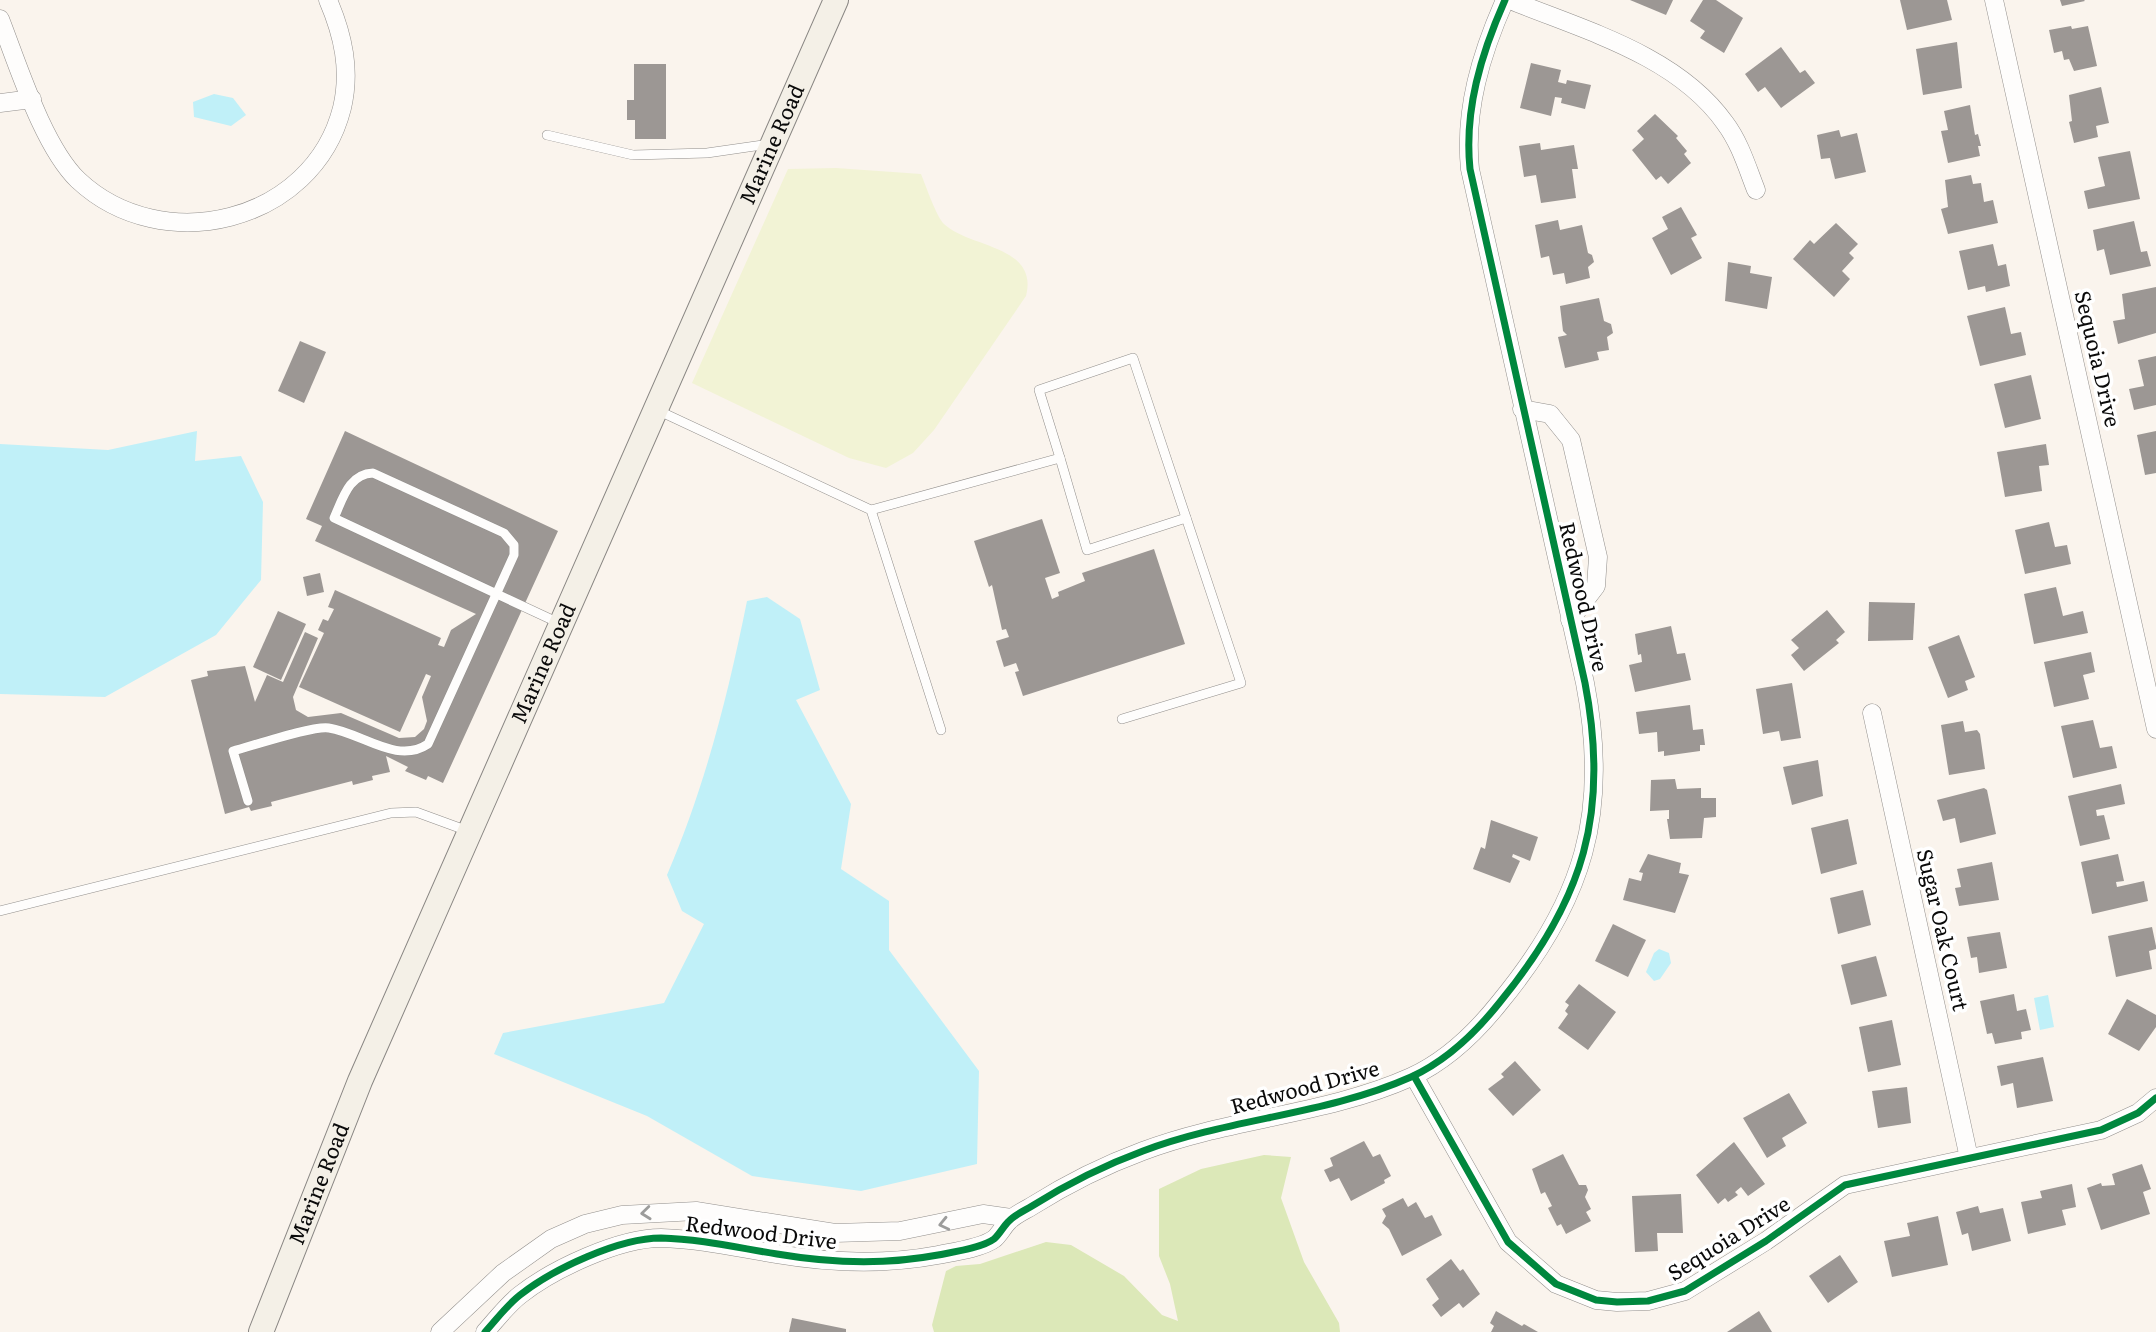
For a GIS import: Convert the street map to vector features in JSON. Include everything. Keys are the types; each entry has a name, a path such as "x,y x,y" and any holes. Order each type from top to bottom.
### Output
{"main road":[{"name":"Marine Road","path":"261,1332 360,1081 655,409 775,143 835,0"}],"street":[{"path":"0,19 32,99 62,162 78,179 116,207 150,219 185,224 232,218 275,199 294,184 318,158 342,108 346,68 340,29 328,0"},
{"name":"Redwood Drive","path":"485,1332 519,1295 558,1271 601,1251 658,1238 807,1258 895,1262 941,1255 993,1241 1011,1218 1073,1182 1173,1140 1346,1100 1414,1076 1470,1035 1517,982 1556,925 1582,859 1591,825 1596,757 1592,719 1473,194 1468,152 1476,76 1484,48 1505,0"},
{"path":"1510,0 1631,50 1699,94 1726,124 1756,190"},
{"name":"Sequoia Drive","path":"1994,0 2156,729"},
{"path":"0,103 32,99"},
{"path":"1522,409 1550,414 1571,440 1598,557 1597,586 1570,620"},
{"name":"Sugar Oak Court","path":"1872,713 1969,1158"},
{"name":"Sequoia Drive","path":"1414,1076 1495,1225 1508,1242 1556,1284 1596,1300 1637,1303 1685,1291 1766,1241 1845,1185 2101,1130 2138,1113 2156,1098"},
{"name":"Redwood Drive","path":"440,1332 503,1273 551,1239 585,1224 622,1215 696,1211 835,1233 900,1231 983,1214 1011,1218"},
{"path":"460,1314 478,1332"}],"lane":[{"path":"547,135 633,155 707,153 775,143"},
{"path":"1122,719 1241,683 1133,358 1039,390 1087,550 1186,519"},
{"path":"655,409 871,510 1060,458"},
{"path":"248,800 233,751 327,727 400,752 418,751 428,744 495,595 514,555 514,545 504,533 373,473 361,474 353,480 334,518 495,595 561,624"},
{"path":"871,510 942,730"},
{"path":"0,911 391,813 416,811 470,831"}],"green space":[{"path":"836,168 921,174 944,224 955,232 1012,257 1022,267 1027,279 1026,296 934,430 913,453 886,468 849,458 692,383 788,169"},
{"path":"1264,1155 1291,1157 1281,1198 1304,1262 1339,1323 1340,1332 934,1332 932,1325 946,1271 956,1266 980,1264 1046,1242 1071,1245 1124,1276 1162,1315 1178,1321 1170,1284 1159,1256 1159,1189 1201,1169"}],"water":[{"path":"214,94 233,98 246,115 231,126 194,117 193,102"},
{"path":"197,431 195,461 241,456 263,502 261,580 216,635 105,697 0,694 0,444 108,450"},
{"path":"767,597 800,619 820,690 796,700 851,804 841,869 889,901 889,950 979,1071 977,1164 861,1191 752,1176 647,1116 494,1054 503,1033 664,1003 704,924 682,911 667,875 693,808 714,740 747,601"},
{"path":"1659,949 1669,953 1671,963 1660,979 1654,981 1646,972 1654,953"},
{"path":"2048,995 2054,1027 2040,1030 2034,998"}],"building":[{"path":"1630,0 1673,0 1666,15"},
{"path":"1703,0 1716,0 1743,18 1724,53 1700,38 1705,31 1690,21"},
{"path":"1900,0 1947,0 1952,20 1907,30"},
{"path":"2060,0 2084,0 2085,1 2062,6"},
{"path":"2071,26 2072,29 2088,26 2097,66 2074,71 2069,59 2064,60 2062,51 2054,53 2049,30"},
{"path":"1957,42 1962,88 1923,95 1916,49"},
{"path":"1781,47 1800,73 1805,70 1815,83 1781,108 1765,87 1758,92 1745,74"},
{"path":"1531,63 1561,70 1558,82 1566,84 1567,80 1591,85 1585,109 1561,103 1562,98 1555,97 1551,116 1520,108"},
{"path":"634,64 666,64 666,139 635,139 635,120 627,120 627,100 634,100"},
{"path":"2101,87 2109,123 2096,126 2098,137 2074,143 2069,122 2072,121 2069,95"},
{"path":"1970,105 1975,135 1978,134 1981,146 1978,146 1980,156 1948,163 1941,131 1948,130 1944,111"},
{"path":"1655,114 1678,136 1676,138 1687,151 1684,154 1691,163 1668,184 1661,176 1656,180 1632,150 1644,139 1637,131"},
{"path":"1839,130 1841,137 1857,133 1866,172 1835,179 1830,158 1821,159 1817,135"},
{"path":"1540,143 1541,150 1574,145 1578,169 1572,169 1576,198 1541,203 1536,175 1524,177 1519,146"},
{"path":"2130,151 2140,199 2088,209 2084,191 2105,186 2098,157"},
{"path":"1971,175 1973,184 1981,183 1984,202 1993,200 1998,223 1948,234 1941,209 1948,207 1945,180"},
{"path":"1681,207 1697,235 1691,238 1702,258 1671,275 1652,238 1668,229 1662,217"},
{"path":"1558,220 1560,230 1582,225 1588,253 1592,255 1594,262 1588,267 1590,278 1566,284 1564,273 1553,275 1549,256 1541,258 1535,225"},
{"path":"2134,221 2141,252 2147,251 2151,266 2110,275 2104,249 2097,251 2093,230"},
{"path":"1836,223 1858,244 1849,253 1854,258 1842,271 1850,279 1834,297 1793,259 1810,240 1814,244"},
{"path":"1993,244 1998,266 2006,264 2010,286 1986,292 1985,286 1968,290 1959,251"},
{"path":"1728,262 1751,266 1750,273 1772,277 1767,309 1725,301"},
{"path":"2156,287 2156,333 2118,344 2113,321 2125,319 2122,294"},
{"path":"1599,298 1604,321 1611,324 1613,333 1607,337 1609,350 1597,352 1599,360 1565,368 1558,337 1567,335 1563,331 1560,306"},
{"path":"2005,307 2011,334 2021,332 2026,355 1980,366 1967,316"},
{"path":"300,341 326,352 304,403 278,391"},
{"path":"2156,356 2156,405 2134,410 2129,389 2144,386 2138,360"},
{"path":"2031,375 2041,419 2005,428 1994,384"},
{"path":"345,431 558,531 443,783 428,776 426,780 405,771 408,767 386,756 390,772 372,776 373,780 353,785 352,781 271,802 272,806 251,811 249,807 225,814 191,680 208,676 207,671 245,666 255,702 267,675 283,682 305,632 318,638 293,697 296,710 308,717 341,713 399,738 415,737 424,729 427,721 422,697 431,676 426,674 400,732 299,687 324,633 318,630 323,619 328,621 334,609 328,607 335,590 441,638 438,645 444,647 451,630 476,614 315,541 322,526 306,519"},
{"path":"2156,431 2156,473 2145,475 2137,435"},
{"path":"2046,444 2049,465 2039,466 2042,491 2005,497 1997,452"},
{"path":"1042,519 1060,573 1045,578 1052,599 1059,596 1058,592 1085,581 1082,573 1154,549 1185,644 1023,696 1015,672 1019,671 1016,663 1004,667 996,641 1009,637 1006,629 1002,630 992,585 989,587 974,541"},
{"path":"2049,522 2055,547 2067,545 2071,564 2025,574 2015,530"},
{"path":"320,573 324,592 307,596 303,577"},
{"path":"2056,587 2063,616 2083,611 2088,633 2034,644 2024,594"},
{"path":"1869,602 1915,603 1913,640 1868,641"},
{"path":"1827,610 1845,632 1836,640 1839,643 1804,671 1791,655 1799,648 1791,640"},
{"path":"278,611 306,624 281,680 253,667"},
{"path":"1671,626 1677,654 1685,653 1691,680 1635,692 1629,665 1642,662 1641,654 1638,655 1635,634"},
{"path":"1959,635 1975,677 1965,681 1968,690 1948,698 1928,647"},
{"path":"2091,652 2095,672 2083,675 2089,699 2054,707 2044,662"},
{"path":"1792,683 1801,738 1781,741 1779,731 1763,734 1756,689"},
{"path":"1690,705 1693,730 1703,729 1705,745 1700,745 1700,751 1664,756 1664,751 1658,752 1657,732 1639,734 1636,712"},
{"path":"2093,720 2100,748 2112,746 2117,768 2073,778 2061,726"},
{"path":"1963,721 1965,732 1977,730 1980,734 1985,769 1949,775 1941,725"},
{"path":"1818,760 1823,796 1792,805 1783,767"},
{"path":"1675,779 1677,789 1701,788 1701,798 1716,798 1716,817 1704,818 1702,838 1670,839 1667,819 1669,810 1650,811 1651,780"},
{"path":"2121,784 2125,804 2096,810 2097,816 2104,815 2110,839 2080,846 2068,796"},
{"path":"1984,788 1987,790 1996,834 1960,843 1955,818 1943,821 1937,800"},
{"path":"1848,819 1857,864 1821,874 1811,828"},
{"path":"1491,820 1538,837 1530,861 1513,854 1512,857 1520,861 1510,883 1473,869 1481,847 1485,849"},
{"path":"1648,854 1681,863 1679,873 1689,875 1675,913 1623,900 1629,878 1641,881 1643,873 1639,872"},
{"path":"2118,854 2124,881 2116,882 2117,887 2144,881 2148,901 2092,914 2081,862"},
{"path":"1992,862 1999,900 1959,906 1955,888 1961,887 1957,869"},
{"path":"1863,890 1871,925 1838,934 1830,898"},
{"path":"1613,924 1646,940 1628,977 1595,961"},
{"path":"2152,927 2156,949 2149,951 2152,969 2116,977 2108,936"},
{"path":"2000,932 2007,968 1979,973 1977,957 1971,958 1967,937"},
{"path":"1876,956 1887,996 1851,1005 1841,965"},
{"path":"1579,984 1616,1012 1588,1050 1558,1028 1568,1014 1565,1011 1569,1005 1565,1002"},
{"path":"2014,994 2017,1011 2026,1009 2031,1030 2021,1032 2022,1039 1995,1044 1992,1033 1987,1034 1980,1001"},
{"path":"2127,999 2156,1015 2156,1027 2139,1051 2108,1034"},
{"path":"1892,1020 1901,1065 1868,1072 1859,1027"},
{"path":"2043,1057 2053,1101 2017,1108 2013,1083 2001,1086 1997,1066"},
{"path":"1515,1061 1541,1090 1513,1116 1488,1089 1504,1077 1501,1074"},
{"path":"1907,1087 1911,1123 1878,1128 1872,1091"},
{"path":"1789,1093 1807,1123 1782,1138 1786,1146 1767,1158 1743,1118"},
{"path":"1364,1141 1373,1157 1380,1154 1391,1176 1384,1180 1385,1183 1351,1201 1339,1178 1330,1182 1324,1170 1333,1166 1330,1158"},
{"path":"1734,1142 1765,1184 1748,1196 1741,1187 1735,1192 1738,1195 1728,1202 1725,1198 1718,1204 1696,1175"},
{"path":"1563,1154 1579,1185 1586,1185 1588,1190 1585,1197 1591,1209 1586,1212 1591,1221 1566,1234 1561,1224 1557,1226 1548,1208 1552,1206 1545,1192 1541,1194 1532,1169"},
{"path":"2142,1164 2151,1189 2143,1192 2150,1214 2101,1230 2087,1188 2101,1183 2102,1186 2115,1185 2112,1174"},
{"path":"2072,1184 2076,1207 2062,1210 2066,1225 2028,1234 2021,1202 2042,1198 2040,1191"},
{"path":"1681,1194 1683,1233 1657,1233 1658,1251 1635,1252 1632,1196"},
{"path":"1403,1198 1408,1207 1416,1202 1425,1218 1432,1215 1442,1235 1402,1256 1389,1229 1382,1223 1386,1216 1382,1209"},
{"path":"1978,1206 1980,1213 2003,1208 2011,1241 1972,1251 1968,1233 1962,1235 1956,1212"},
{"path":"1938,1216 1948,1265 1892,1277 1884,1241 1910,1236 1907,1223"},
{"path":"1840,1255 1858,1282 1828,1303 1809,1276"},
{"path":"1451,1259 1460,1271 1463,1269 1480,1294 1463,1308 1459,1303 1441,1317 1432,1305 1439,1299 1426,1279"},
{"path":"1496,1311 1538,1332 1491,1332 1494,1326 1490,1323"},
{"path":"1759,1311 1772,1332 1727,1332"},
{"path":"792,1318 846,1329 846,1332 789,1332"}],"cycle path":[{"path":"485,1332 515,1299 550,1275 607,1249 644,1239 690,1240 797,1257 858,1262 918,1258 982,1245 994,1239 1019,1213 1072,1183 1129,1156 1210,1131 1346,1100 1411,1077 1436,1063 1460,1044 1500,1002 1529,964 1552,927 1570,890 1583,853 1591,814 1594,773 1592,730 1585,683 1470,169 1470,125 1476,83 1505,0"},
{"path":"1414,1076 1508,1242 1556,1284 1596,1300 1617,1302 1648,1301 1685,1291 1766,1241 1845,1185 2101,1130 2138,1113 2156,1098"}]}
